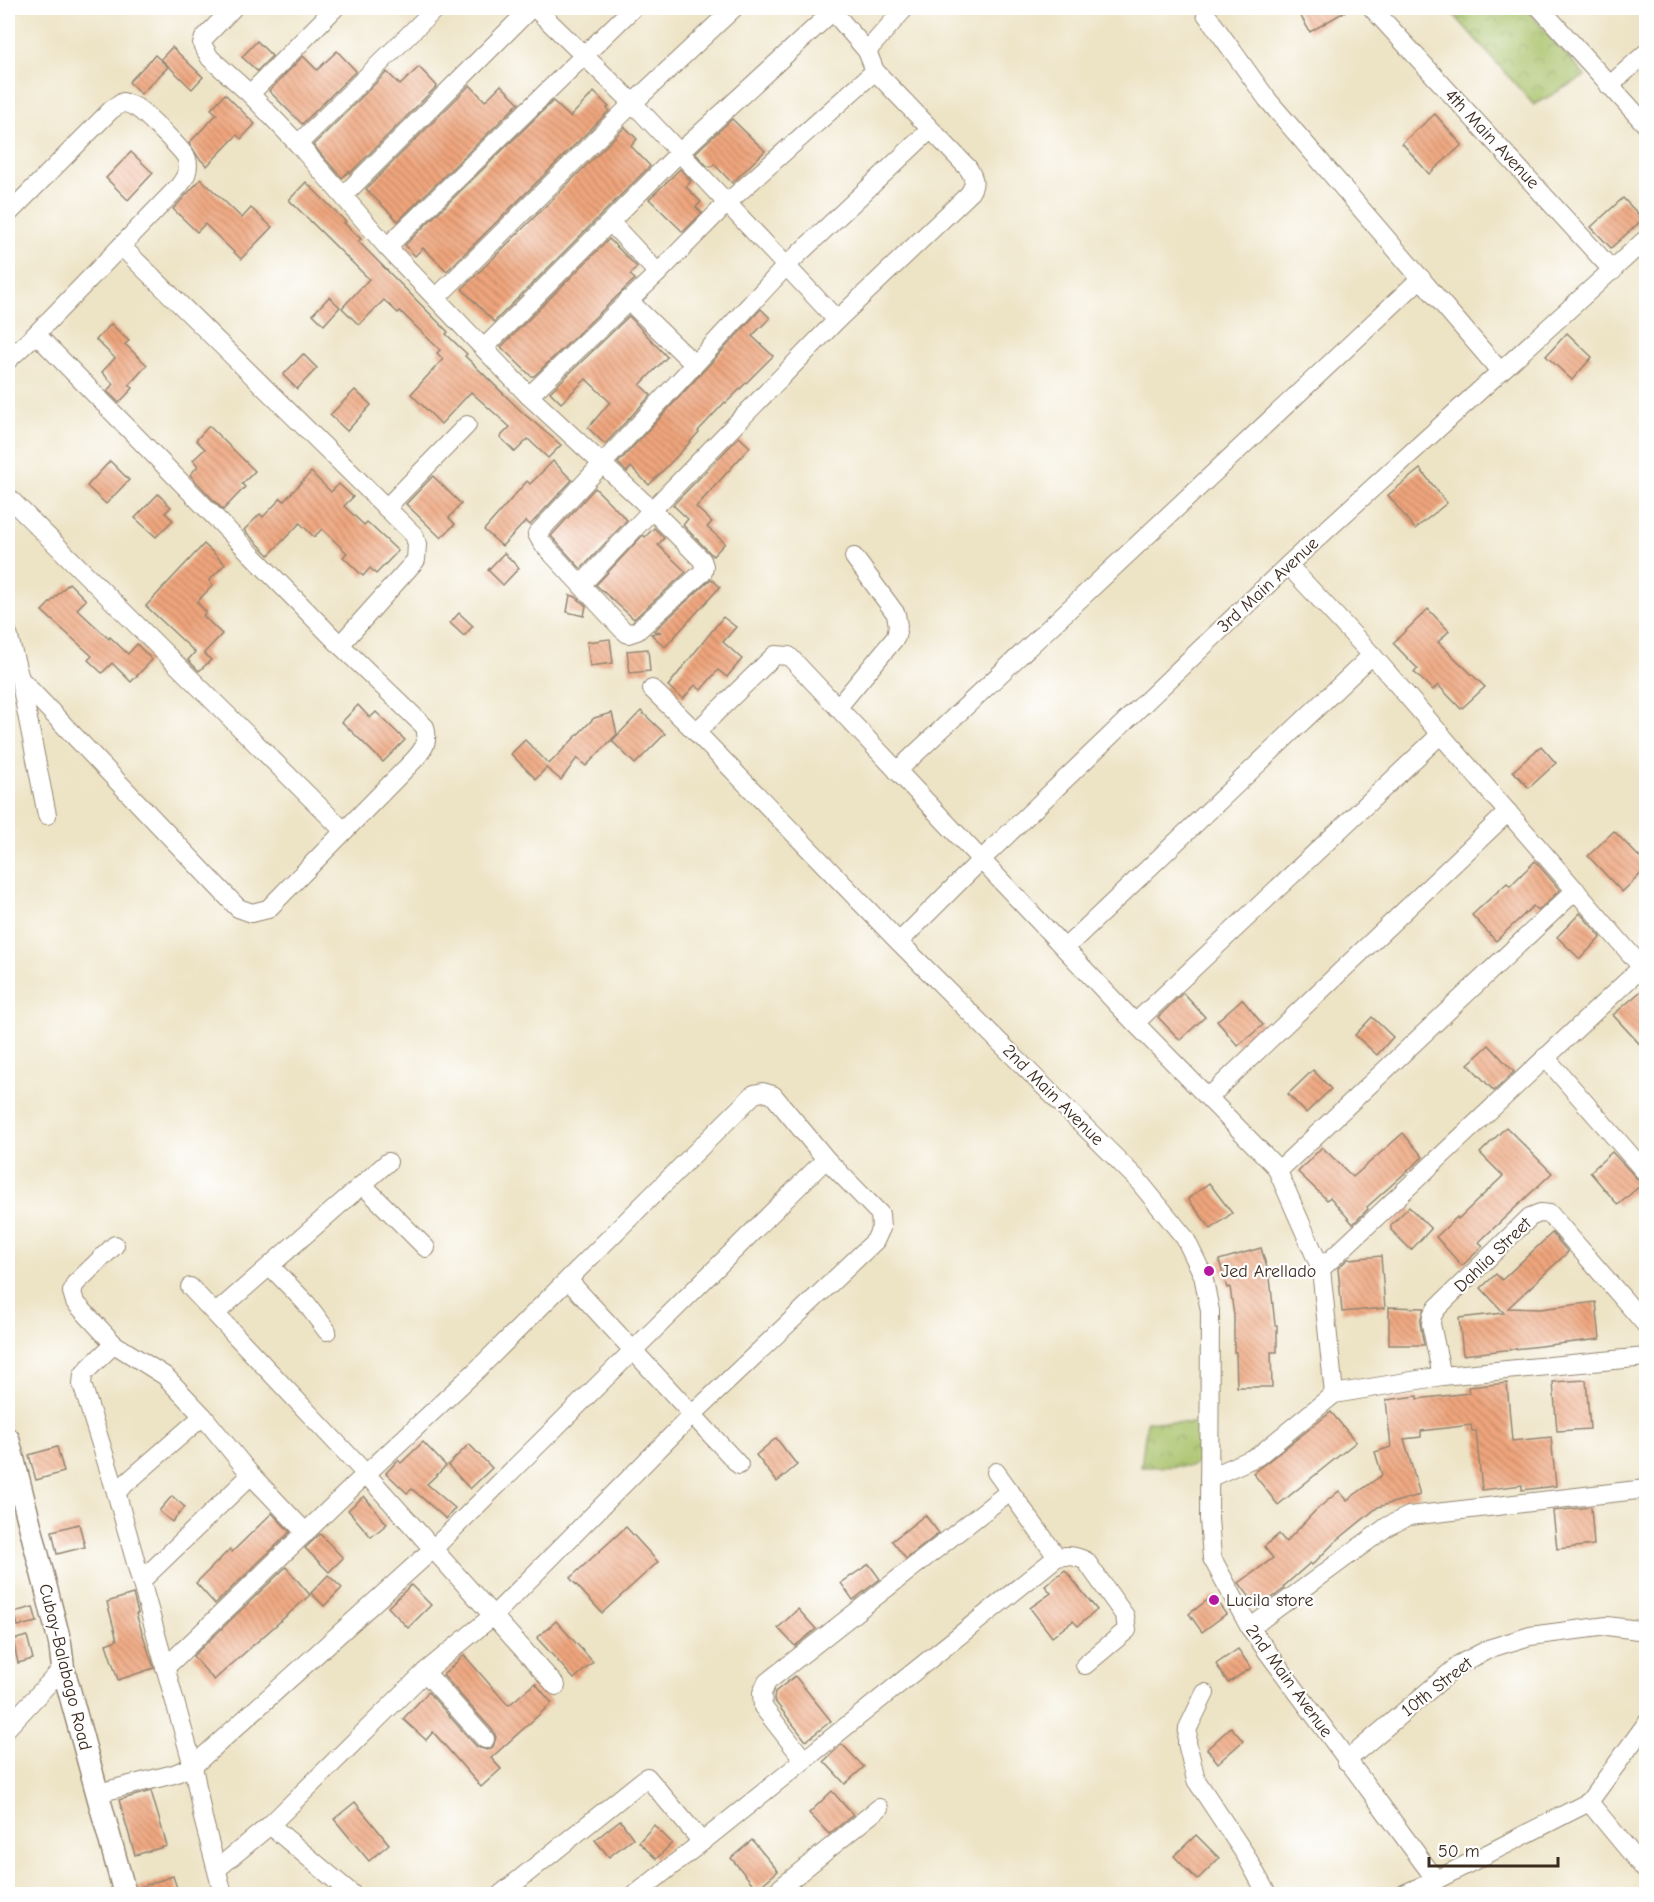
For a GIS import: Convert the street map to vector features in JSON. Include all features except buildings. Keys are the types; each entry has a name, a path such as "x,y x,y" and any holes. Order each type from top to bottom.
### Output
{"main road":[{"name":"Cubay-Balabago Road","path":"8,1439 60,1643 63,1668 125,1894"}],"street":[{"path":"233,8 208,32 202,44 210,58 250,94 298,144 387,247 529,396 602,463 652,510 702,560 703,572 637,631 628,634 538,539 537,534 602,463 694,363 787,265 930,130"},
{"path":"250,94 335,8"},
{"path":"298,144 436,8"},
{"path":"344,195 533,8 633,103 837,320"},
{"path":"387,247 633,8"},
{"path":"436,298 633,103 734,8"},
{"path":"867,51 905,8"},
{"path":"1206,8 1206,14 1267,99 1500,371"},
{"name":"4th Main Avenue","path":"1372,8 1613,271"},
{"path":"1540,8 1647,125"},
{"path":"484,348 680,152 832,9 867,51 875,71 974,177 972,190 837,320 581,585"},
{"path":"1610,86 1647,53"},
{"path":"529,396 658,273 728,202 875,71"},
{"path":"8,214 111,110 123,102 134,105 143,112 186,157 188,168 179,186 8,360"},
{"path":"611,223 658,273"},
{"name":"3rd Main Avenue","path":"899,942 1288,564 1647,239"},
{"path":"121,246 414,535 417,544 417,560 340,645"},
{"path":"897,771 1421,278"},
{"path":"628,300 694,363"},
{"path":"20,679 238,908 252,913 268,909 424,749 427,736 425,727 340,645 36,334"},
{"path":"386,508 467,425"},
{"path":"8,497 344,831"},
{"path":"838,707 896,637 898,626 896,614 854,557"},
{"path":"1288,564 1372,655 1645,970 1545,1057 1322,1269"},
{"path":"8,634 20,679 47,815"},
{"path":"696,732 775,655 789,656 1135,1023 1276,1167 1322,1269 1334,1394"},
{"path":"1065,948 1372,655"},
{"name":"2nd Main Avenue","path":"652,689 899,942 1136,1178 1185,1238 1203,1275 1210,1311 1209,1478 1212,1558 1250,1628 1436,1880"},
{"path":"1135,1023 1441,734"},
{"path":"1209,1097 1508,812"},
{"path":"1278,1171 1576,890"},
{"path":"1545,1057 1647,1173"},
{"path":"165,1668 477,1370 754,1094 764,1092 773,1095 826,1159 880,1214 881,1228 875,1241 693,1414 494,1615 424,1672 270,1825 217,1869"},
{"path":"98,1793 174,1774 192,1766 432,1550 826,1159"},
{"path":"216,1313 388,1162"},
{"path":"363,1185 426,1248"},
{"name":"Dahlia Street","path":"1442,1376 1431,1324 1432,1316 1437,1308 1530,1216 1540,1213 1550,1214 1647,1324"},
{"path":"115,1245 75,1284 72,1292 75,1302 114,1344 165,1376 203,1416 251,1475 306,1533"},
{"path":"270,1266 306,1303 327,1331"},
{"path":"568,1280 739,1465"},
{"path":"190,1287 366,1474 556,1686"},
{"path":"114,1344 87,1370 83,1375 82,1384 141,1581 192,1766 223,1894"},
{"path":"1209,1478 1258,1456 1334,1394 1442,1376 1647,1357"},
{"path":"116,1492 203,1416"},
{"path":"996,1472 1057,1557"},
{"path":"141,1581 251,1475"},
{"path":"1250,1628 1388,1526 1409,1516 1647,1489"},
{"path":"804,1761 763,1707 762,1693 767,1683 1010,1491"},
{"path":"636,1894 1057,1557 1068,1555 1086,1561 1128,1623 1127,1630 1085,1665"},
{"name":"10th Street","path":"1346,1761 1460,1664 1491,1648 1530,1636 1606,1626 1647,1631"},
{"path":"8,1727 63,1668"},
{"path":"424,1672 485,1739"},
{"path":"1204,1693 1188,1728 1187,1743 1197,1780 1268,1894"},
{"path":"1404,1894 1589,1802 1647,1724"},
{"path":"501,1894 647,1777 702,1842"},
{"path":"1589,1802 1647,1871"},
{"path":"773,1894 879,1808"},
{"path":"270,1825 352,1894"}],"green space":[{"path":"1448,8 1525,8 1585,76 1534,105"},
{"path":"1147,1421 1208,1424 1207,1460 1191,1466 1141,1467"}],"place":[{"name":"Jed Arellado","path":"1209,1271"},
{"name":"Lucila store","path":"1214,1600"}]}
